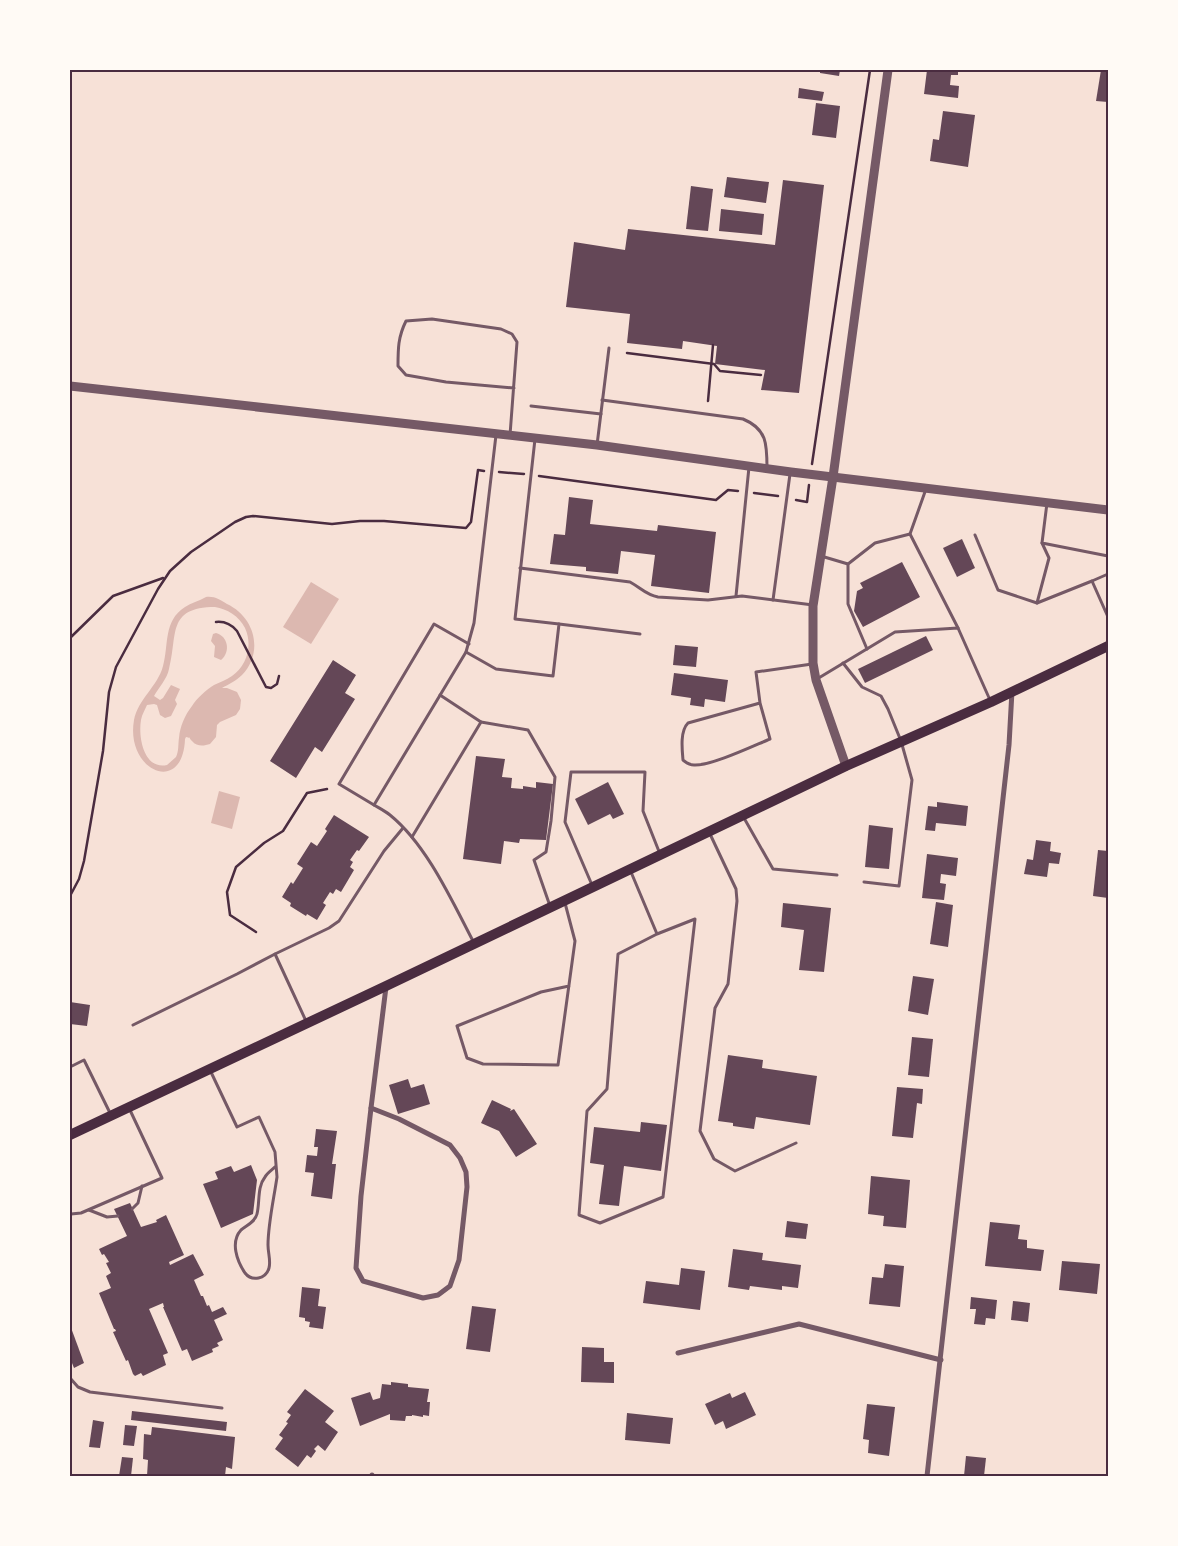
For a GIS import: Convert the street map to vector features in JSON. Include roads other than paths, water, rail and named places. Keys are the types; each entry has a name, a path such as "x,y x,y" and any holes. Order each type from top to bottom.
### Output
{"main road":[{"path":"70,1135 846,766 991,702 1108,646"}],"street":[{"path":"846,766 816,680 813,664 813,606 833,477 888,70"},
{"path":"70,386 597,445 791,472 1108,510"},
{"path":"927,1476 1009,745 1012,691"},
{"path":"372,1108 400,1119 450,1145 460,1158 466,1172 467,1187 459,1260 450,1286 438,1295 423,1298 363,1281 356,1268 361,1196 386,986"},
{"path":"678,1353 799,1324 941,1360"}],"lane":[{"path":"510,436 514,388 517,342 512,334 502,329 432,319 406,321 401,332 398,347 398,366 406,375 446,382 514,388"},
{"path":"597,445 609,348"},
{"path":"602,400 742,419 752,423 758,426 767,448 767,468"},
{"path":"531,406 601,414"},
{"path":"374,805 469,644 474,623 496,434"},
{"path":"535,439 515,619 640,634"},
{"path":"736,596 750,466"},
{"path":"773,600 791,472"},
{"path":"926,488 910,534 958,628 991,702"},
{"path":"1037,603 1049,558 1042,543 1047,502"},
{"path":"848,564 875,543 910,534"},
{"path":"975,535 998,590 1037,603 1108,574"},
{"path":"1042,543 1108,556"},
{"path":"821,556 848,564"},
{"path":"848,564 848,604 867,649"},
{"path":"520,568 630,582 650,596 708,600 736,596 813,606"},
{"path":"1092,581 1108,617"},
{"path":"469,644 434,624 339,784 390,815 412,837 423,852 474,943"},
{"path":"466,652 496,668 553,676 559,624"},
{"path":"816,680 895,632 958,628"},
{"path":"843,663 862,687 881,696 901,742 912,780 899,886 864,882"},
{"path":"760,703 688,723 684,727 683,760 687,764 701,765 770,739 760,703 756,672 813,664"},
{"path":"440,695 481,722 528,730 555,776 552,821 546,852 534,860 550,907"},
{"path":"412,837 481,722"},
{"path":"592,887 565,822 571,772 645,772 643,811 660,854"},
{"path":"742,815 773,869 837,875"},
{"path":"133,1025 329,928 339,921 384,851 403,828"},
{"path":"709,831 736,889 737,901 728,984 715,1008 700,1131 714,1160 735,1171 796,1143"},
{"path":"629,869 657,934"},
{"path":"564,900 576,941 558,1065 483,1064 467,1058 457,1026 542,992 569,986"},
{"path":"695,919 663,1197 600,1223 579,1215 587,1111 607,1089 618,954 657,934 695,919"},
{"path":"275,954 307,1023"},
{"path":"70,1067 84,1060 112,1115"},
{"path":"210,1069 237,1127 259,1117 275,1152 276,1166 276,1176 268,1245 270,1264 267,1274 258,1278 248,1276 236,1252 235,1241 241,1230 256,1218 264,1177 276,1166"},
{"path":"70,1213 81,1213 162,1178 128,1107"},
{"path":"132,1209 138,1203 142,1186"},
{"path":"88,1210 107,1217 118,1216"},
{"path":"70,1378 78,1387 90,1392 222,1408"}]}
